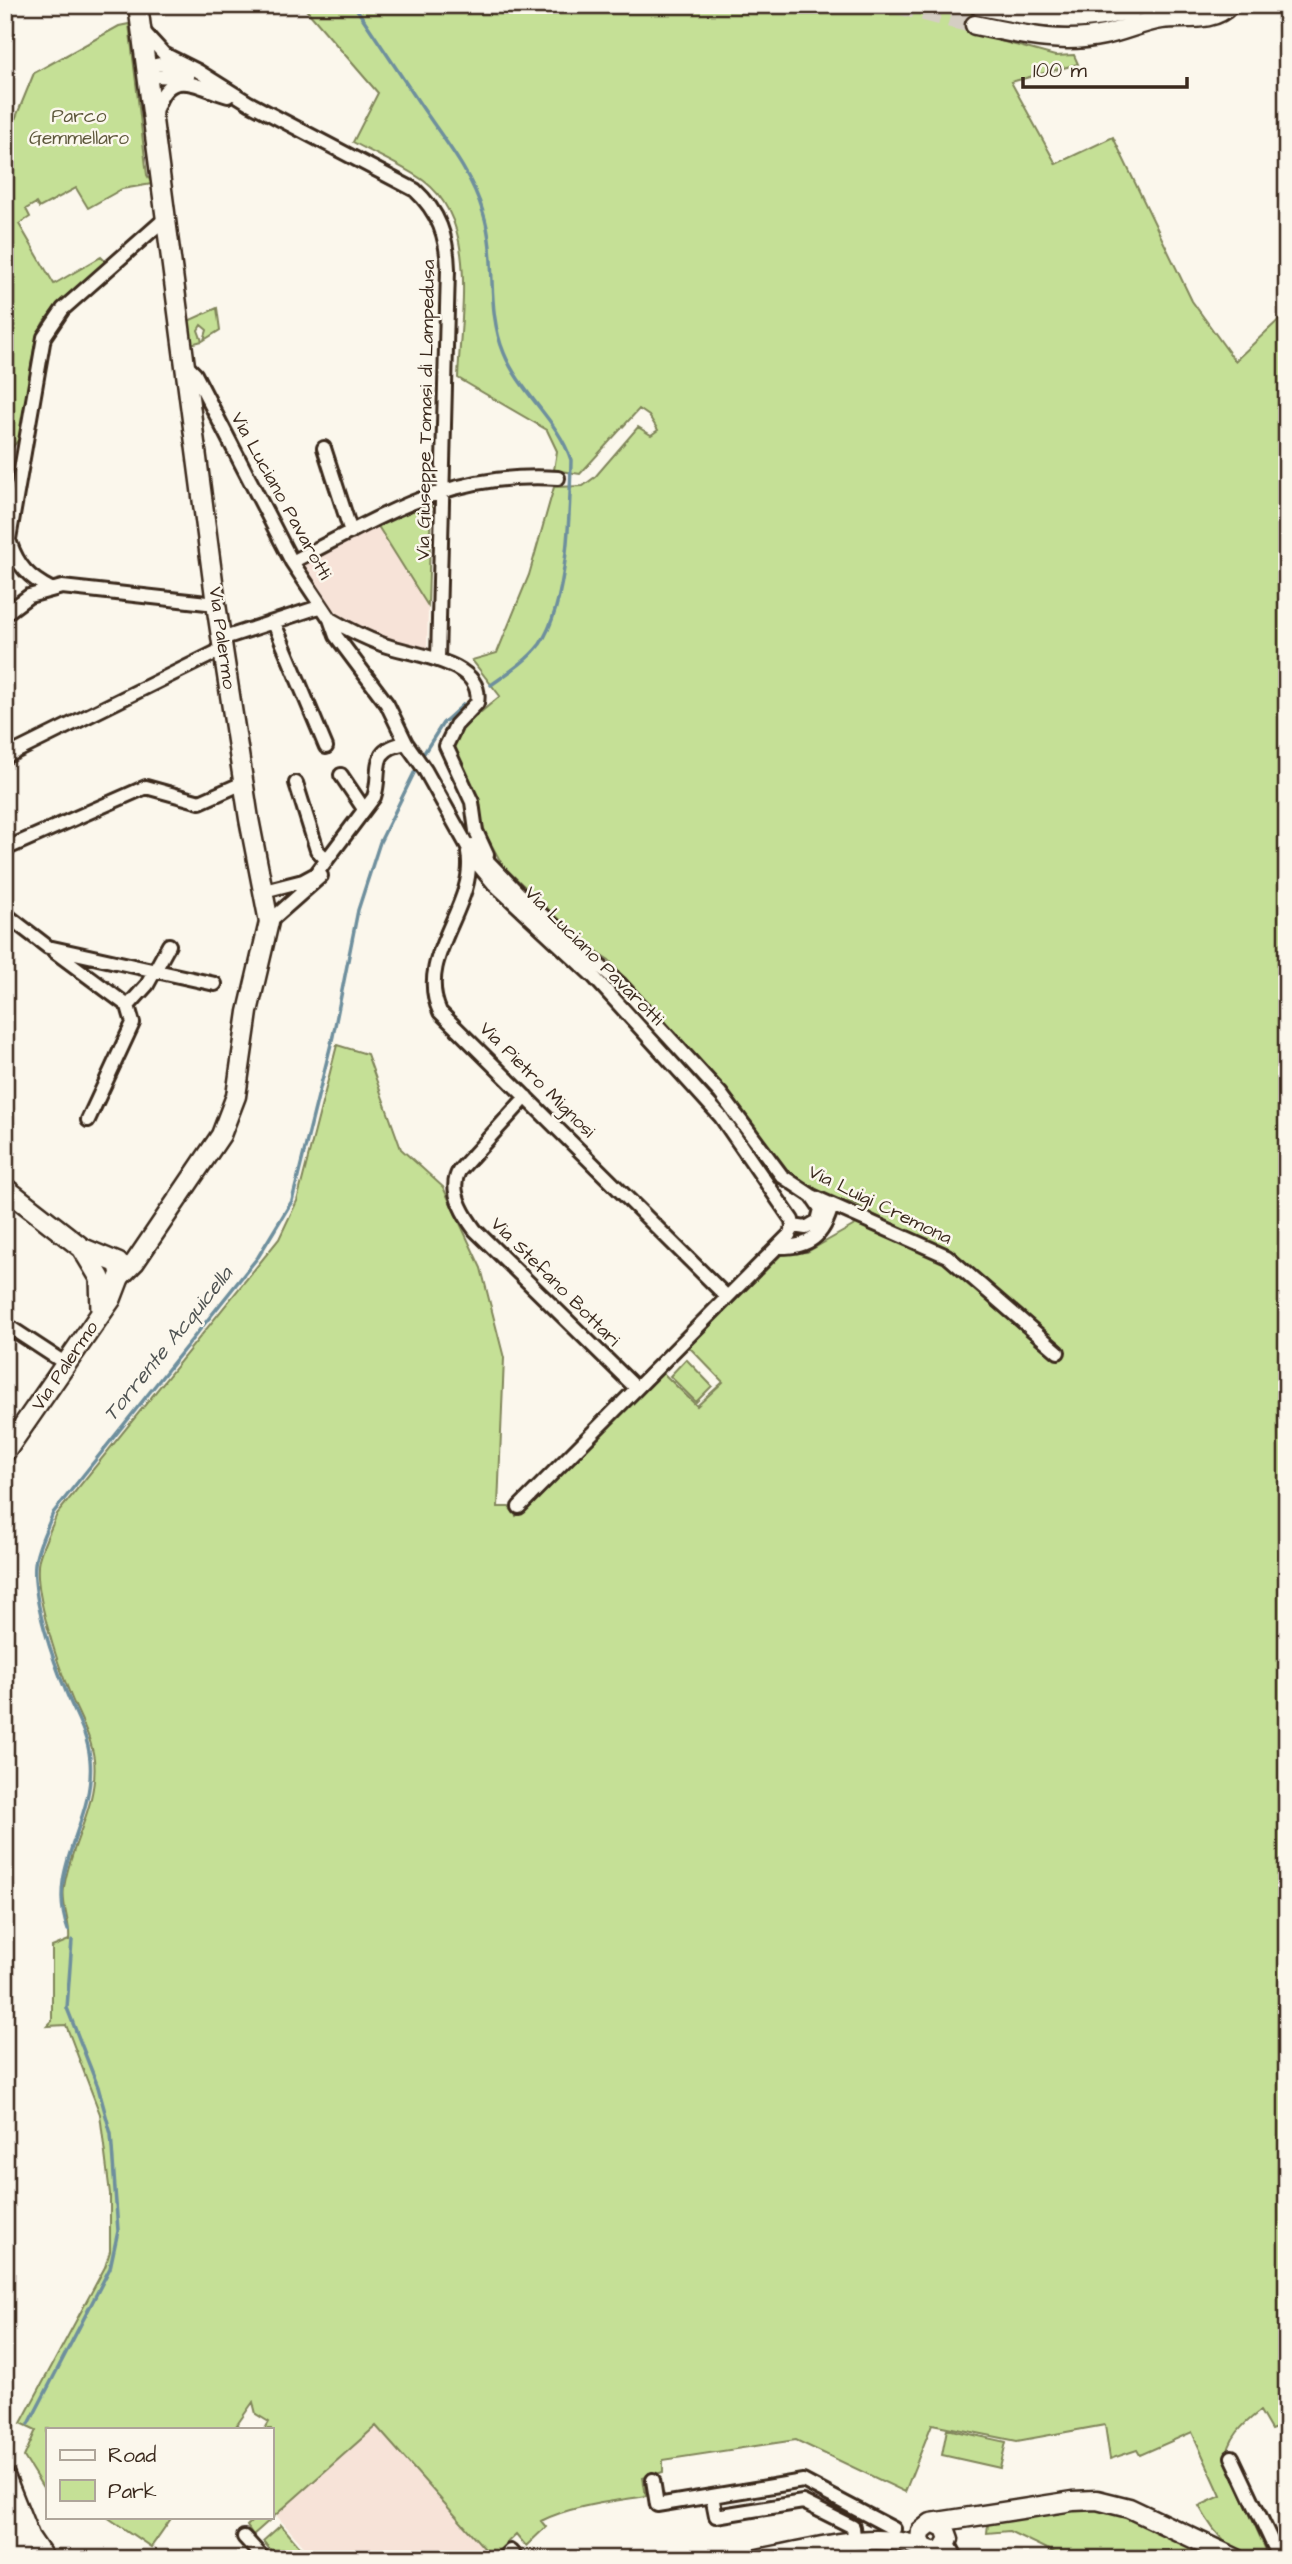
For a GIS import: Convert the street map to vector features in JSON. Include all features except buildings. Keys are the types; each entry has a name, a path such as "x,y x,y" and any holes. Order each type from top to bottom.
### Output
{"main road":[{"name":"Via Palermo","path":"5,1452 111,1299 109,1272 147,1244 221,1135 232,1113 248,1012 269,922 243,783 216,604 138,5"},
{"path":"980,6 1042,19 1072,21 1107,16 1140,5"},
{"path":"975,25 1039,38 1071,40 1105,35 1159,20 1209,17 1222,13 1229,5"},
{"path":"5,1188 109,1272"},
{"path":"5,2478 7,2559"},
{"path":"5,2478 29,2537 44,2559"},
{"path":"831,2546 854,2536 894,2529 1073,2501 1107,2501 1237,2559"},
{"path":"7,2510 19,2559"},
{"path":"758,2559 831,2546 897,2539 932,2553 939,2552 961,2525 990,2515"},
{"path":"932,2553 919,2536 923,2528 933,2523 945,2528 949,2540"}],"street":[{"path":"141,28 158,50 249,103"},
{"path":"147,71 168,64 210,80"},
{"path":"147,71 187,76 228,96"},
{"path":"153,118 163,93 179,82 195,84 249,103"},
{"name":"Via Giuseppe Tomasi di Lampedusa","path":"249,103 415,190 426,200 443,228 448,269 445,490 438,659"},
{"path":"5,562 44,337 63,309 167,217"},
{"name":"Via Luciano Pavarotti","path":"186,365 195,374 292,562 319,607 330,619 336,636 387,704 406,743 460,833 474,865 613,996 721,1117 756,1164 793,1226"},
{"path":"324,447 351,532"},
{"path":"292,562 412,500 512,476 558,478"},
{"path":"10,543 20,566 28,575 51,589"},
{"path":"5,614 29,596 62,587 216,604"},
{"path":"5,757 222,644 319,607"},
{"name":"Via Luigi Cremona","path":"330,619 373,641 438,659 471,678 478,691 477,703 450,734 446,746 472,802 473,819 480,842 496,869"},
{"path":"274,623 326,747"},
{"path":"264,891 312,877 376,791 376,767 381,755 395,745 406,743"},
{"path":"341,775 364,809"},
{"path":"5,849 146,788 200,802 243,783"},
{"path":"296,783 317,850 327,860"},
{"path":"460,833 473,819"},
{"name":"Via Luigi Cremona","path":"460,833 525,900 620,984 720,1093 775,1168 812,1196 947,1256 1058,1352"},
{"path":"269,922 311,887 320,877 327,860"},
{"name":"Via Pietro Mignosi","path":"474,865 435,970 434,995 446,1018 727,1297"},
{"path":"5,914 128,1006 132,1029 88,1120"},
{"path":"128,1006 155,971 169,945"},
{"path":"48,947 215,984"},
{"name":"Via Stefano Bottari","path":"526,1097 459,1171 455,1181 458,1200 475,1230 636,1388"},
{"path":"519,1507 777,1247 793,1226 806,1228 818,1221 821,1209 812,1196"},
{"path":"777,1247 798,1247 817,1238 828,1221 832,1205"},
{"path":"5,1324 66,1364"},
{"path":"1232,2457 1273,2552 1280,2559"},
{"path":"653,2480 657,2505 803,2481 894,2529"},
{"path":"803,2481 803,2502"},
{"path":"734,2493 737,2512"},
{"path":"712,2496 716,2516 803,2502 853,2527 854,2536"},
{"path":"827,2514 835,2497"},
{"path":"244,2537 264,2559"},
{"path":"949,2540 957,2559"},
{"path":"508,2559 505,2556 510,2551 517,2559"}],"shaded area":[{"path":"376,523 428,606 427,652 390,642 350,624 324,601 301,565"},
{"path":"375,2426 493,2559 315,2559 275,2514"}],"green space":[{"path":"302,5 980,5 975,34 1055,56 1074,55 1078,64 1011,82 1056,164 1113,137 1192,301 1235,361 1287,312 1287,2443 1279,2427 1271,2430 1260,2411 1237,2432 1226,2461 1270,2559 1257,2558 1235,2550 1219,2536 1205,2517 1199,2506 1221,2496 1192,2432 1140,2455 1137,2450 1110,2459 1105,2425 1017,2441 932,2424 905,2492 796,2440 663,2460 663,2472 643,2478 646,2496 592,2505 553,2516 541,2521 546,2527 526,2546 516,2534 492,2557 376,2426 273,2517 273,2428 266,2428 269,2422 256,2414 253,2402 235,2428 46,2428 46,2492 24,2457 36,2430 21,2423 105,2267 110,2251 110,2194 100,2114 66,2025 47,2026 52,2021 52,1947 69,1940 64,1888 92,1792 94,1759 47,1626 39,1588 39,1559 57,1514 279,1239 297,1201 337,1045 367,1054 401,1149 443,1187 481,1268 504,1358 498,1507 509,1507 516,1516 663,1373 697,1406 723,1382 689,1347 783,1253 807,1252 860,1222 878,1230 883,1220 855,1204 832,1198 783,1170 733,1097 708,1069 680,1046 609,960 586,945 503,866 485,833 471,784 453,749 454,738 462,728 500,696 472,660 497,653 529,575 554,487 583,486 595,477 638,427 651,435 658,430 649,416 639,409 580,474 554,470 557,451 547,430 458,378 463,273 460,246 453,221 442,199 424,181 353,142 378,93"},
{"name":"Parco Gemmellaro","path":"129,24 147,175 152,184 122,189 88,208 76,188 39,208 36,203 26,209 30,217 19,224 54,284 101,257 107,263 55,307 43,323 35,342 20,438 5,456 5,144 34,73 119,26"},
{"path":"217,308 220,330 204,340 207,330 201,325 198,330 202,341 191,344 188,321"},
{"path":"430,498 431,503 428,606 376,523"},
{"path":"686,1359 712,1386 696,1402 670,1376"},
{"path":"947,2429 1006,2442 1000,2468 942,2455"},
{"path":"1077,2509 1095,2509 1131,2518 1217,2559 1067,2559 1009,2531 987,2533 988,2524"},
{"path":"108,2518 171,2518 151,2547"},
{"path":"255,2518 272,2518 253,2535 247,2526"},
{"path":"281,2525 310,2559 278,2559 263,2541"}],"waterway":[{"name":"Torrente Acquicella","path":"354,5 457,157 472,184 487,229 495,318 504,353 519,381 557,432 571,460 566,556 557,605 540,644 529,656 491,685"},
{"name":"Torrente Acquicella","path":"424,753 443,723 464,704"},
{"name":"Torrente Acquicella","path":"68,1930 63,1907 63,1886 66,1865 86,1803 90,1759 84,1734 56,1664 40,1612 35,1579 38,1551 53,1513 258,1257 292,1201 333,1036 358,910 380,842 415,771"},
{"name":"Torrente Acquicella","path":"29,2424 110,2268 118,2231 111,2134 98,2087 67,2008 72,1940"}],"tunnel":[{"path":"897,5 975,25"}]}
